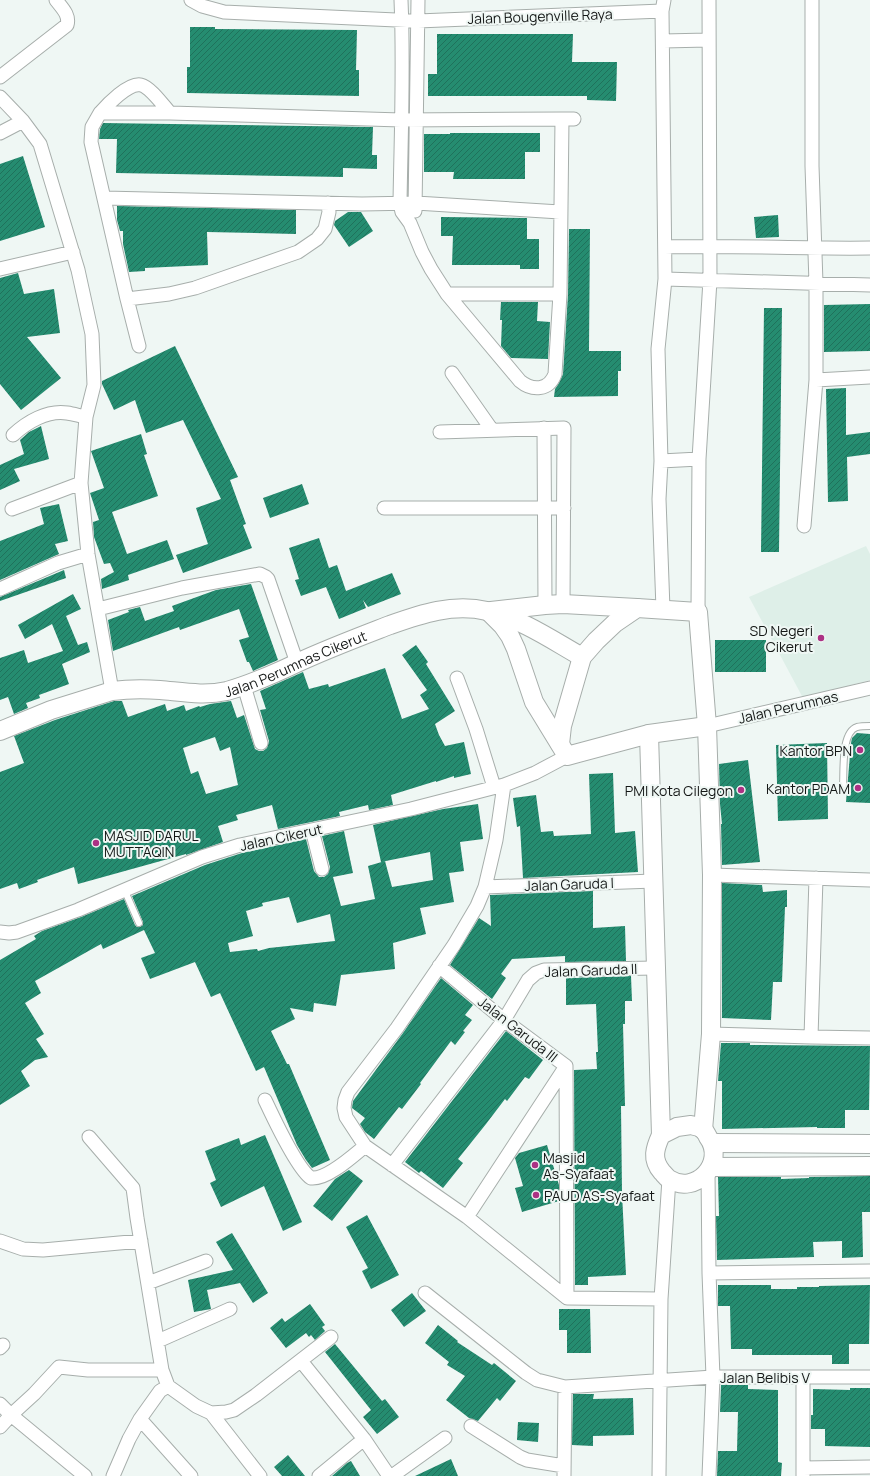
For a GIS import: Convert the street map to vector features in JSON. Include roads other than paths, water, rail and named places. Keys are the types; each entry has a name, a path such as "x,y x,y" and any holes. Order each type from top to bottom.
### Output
{"street":[{"path":"0,77 67,25 69,19 56,0"},
{"name":"Jalan Bougenville Raya","path":"191,0 202,6 224,12 402,20 663,5"},
{"path":"100,113 170,112 401,120 568,119 560,212 560,294 555,374 553,379 546,386 533,389 525,386 447,294 431,269 410,223 402,212 400,203 401,120 402,20 401,0"},
{"path":"410,223 414,214 416,203 418,0"},
{"path":"709,0 710,280 699,459 698,612 707,726 712,875 711,1034 708,1136 714,1155 710,1169 709,1273 713,1377 709,1476"},
{"path":"804,526 816,380 816,283 812,166 812,0"},
{"path":"663,5 665,279 658,349 661,461 659,499 663,609"},
{"path":"664,41 708,40"},
{"path":"138,346 91,142 92,127 100,113 114,98 137,85 142,85 153,92 170,112"},
{"path":"0,97 23,121 40,144 73,252 92,334 94,385 86,417 81,483 88,554 112,691"},
{"path":"0,133 23,121"},
{"path":"104,198 328,203 416,203 560,212"},
{"path":"127,299 169,294 195,288 298,252 317,239 325,229 329,212 328,203"},
{"path":"665,247 709,246 815,249 870,248"},
{"path":"0,269 73,252"},
{"path":"665,279 870,284"},
{"path":"447,294 560,294"},
{"path":"452,373 492,430"},
{"path":"816,380 870,377"},
{"path":"13,435 37,418 49,415 67,413 86,417"},
{"path":"544,428 545,605"},
{"path":"440,432 564,428 563,604"},
{"path":"661,461 699,459"},
{"path":"12,509 81,483"},
{"path":"384,508 564,508"},
{"path":"0,589 58,563 88,554"},
{"path":"98,609 182,588 260,574 268,580 297,663"},
{"path":"488,611 563,604 698,612"},
{"path":"564,750 562,726 582,657 615,623 638,608"},
{"name":"Jalan Perumnas Cikerut","path":"0,731 51,710 112,691 160,690 202,694 244,686 376,630 423,613 444,609 476,609 488,611 524,624 582,657"},
{"path":"488,611 503,626 510,636 534,702 564,750"},
{"path":"457,678 499,786 496,840 485,887 468,923 397,1028 348,1092 344,1100 346,1117 365,1146 467,1217 567,1298 661,1299"},
{"path":"244,686 261,743"},
{"name":"Jalan Perumnas","path":"707,726 870,688"},
{"path":"564,750 649,734 707,726"},
{"path":"649,734 661,1135 655,1150 658,1166 669,1179 683,1183 697,1181 710,1169 870,1166"},
{"name":"Jalan Cikerut","path":"0,932 9,934 17,932 78,910 124,889 202,857 240,845 448,800 499,786 535,773 564,750"},
{"path":"312,830 322,869"},
{"path":"712,875 870,880"},
{"path":"812,1037 816,878"},
{"name":"Jalan Garuda I","path":"485,887 654,881"},
{"name":"Jalan Garuda III","path":"439,966 504,1020 566,1066 567,1298"},
{"name":"Jalan Garuda II","path":"392,1165 504,1020 528,980 536,973 540,971 655,968"},
{"path":"711,1034 870,1038"},
{"path":"467,1217 566,1066"},
{"path":"265,1100 304,1172 312,1178 320,1177 340,1167 365,1146"},
{"path":"661,1135 677,1127 691,1125 708,1136 870,1144"},
{"path":"89,1137 133,1188 162,1370 168,1386 196,1406 211,1413 234,1410 256,1395 331,1337"},
{"path":"658,1476 661,1299 669,1179"},
{"path":"0,1241 23,1249 43,1250 141,1241"},
{"path":"148,1283 206,1261"},
{"path":"709,1273 870,1271"},
{"name":"Jalan Belibis V","path":"425,1294 526,1373 537,1380 552,1385 565,1387 713,1377 870,1377"},
{"path":"158,1341 230,1309"},
{"path":"301,1361 364,1439 389,1476"},
{"path":"0,1427 59,1367 88,1370 162,1370"},
{"path":"803,1377 803,1472 870,1467"},
{"path":"113,1476 129,1439 140,1419 160,1391 168,1386"},
{"path":"471,1426 520,1457 564,1471 565,1387"},
{"path":"0,1404 11,1415 85,1476"},
{"path":"211,1413 260,1476"},
{"path":"140,1419 191,1476"},
{"path":"392,1476 445,1438"},
{"path":"319,1476 364,1439"}],"lane":[{"path":"843,785 846,739 850,732 857,727 870,726"},
{"path":"124,889 140,923"}],"place":[{"name":"SD Negeri Cikerut","path":"821,638"},
{"name":"Kantor BPN","path":"860,750"},
{"name":"Kantor PDAM","path":"858,788"},
{"name":"PMI Kota Cilegon","path":"741,790"},
{"name":"MASJID DARUL MUTTAQIN","path":"96,843"},
{"name":"Masjid As-Syafaat","path":"535,1165"},
{"name":"PAUD AS-Syafaat","path":"536,1195"}]}
